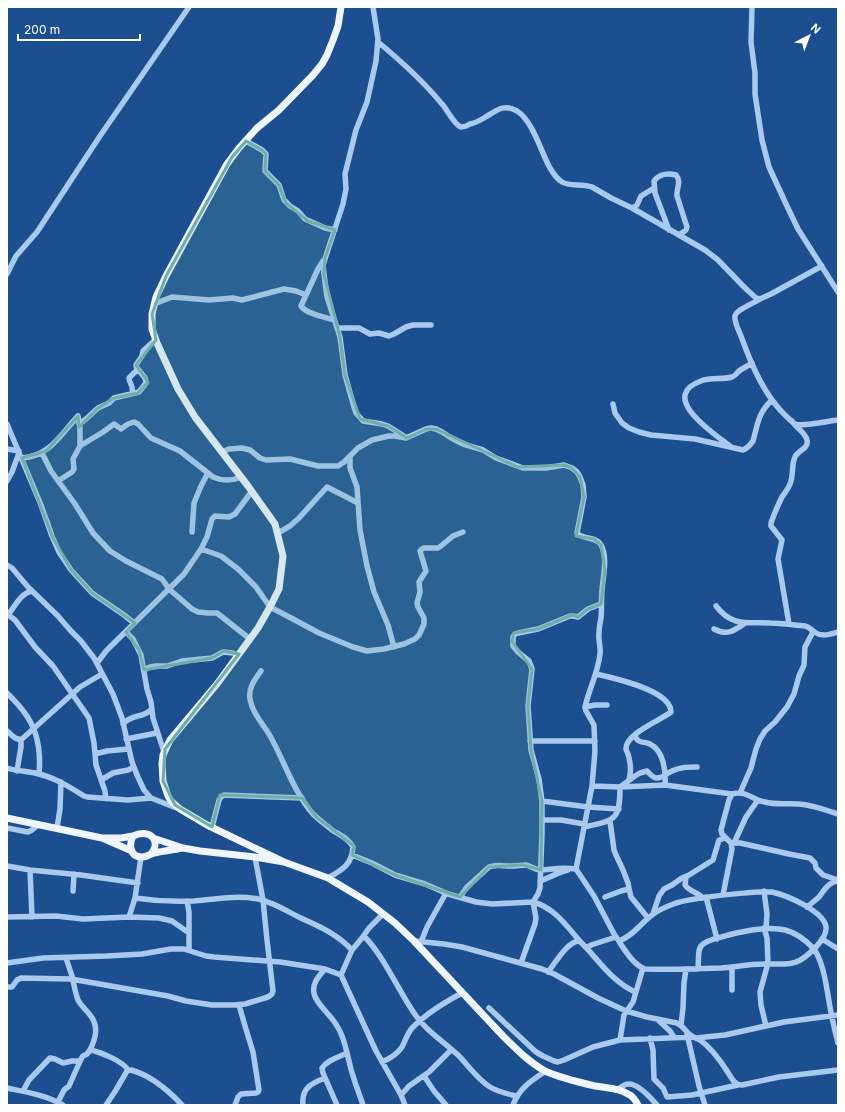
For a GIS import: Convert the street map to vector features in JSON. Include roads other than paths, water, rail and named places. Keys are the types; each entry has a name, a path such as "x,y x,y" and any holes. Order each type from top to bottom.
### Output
{"main road":[{"path":"341,7 334,40 322,64 279,110 257,128 232,157 222,172 166,276 154,304 151,321 155,340 178,389 195,417 252,491 275,524 283,556 279,589 258,628 217,684 170,740 164,752 162,773 165,789 171,801 180,809 212,827 284,862 328,878 367,901 418,942 462,993 517,1050 532,1063 546,1071 629,1094 636,1100 638,1105"},
{"path":"7,818 102,838 132,851 141,857 147,857 152,854 183,848"},
{"path":"102,838 121,838 144,832 153,838 183,848 284,862"},
{"path":"132,851 130,843 133,836"},
{"path":"152,854 155,846 153,838"}],"street":[{"path":"7,274 16,256 37,232 189,7"},
{"path":"373,7 378,42 367,102 356,130 345,174 345,196 323,265 327,297 340,337 345,375 356,413 363,421 388,426 406,438"},
{"path":"752,7 751,42 755,73 755,94 762,140 769,168 798,229 838,292"},
{"path":"378,42 403,63 428,88 458,125 463,127 467,126 500,108 511,108 524,117 529,124 547,162 554,175 559,180 565,184 588,185 700,246 711,254 756,298 760,299"},
{"path":"246,141 266,154 265,171 279,185 286,203 298,211 308,221 325,228 335,230"},
{"path":"670,230 654,188 654,181 656,178 666,174 676,175 679,182 676,192 687,227 686,230 679,235"},
{"path":"632,208 637,205 641,196 654,188"},
{"path":"325,258 301,303 302,308 306,311 334,320"},
{"path":"789,624 778,559 782,540 771,526 771,523 779,503 790,486 796,454 806,447 808,441 805,434 794,425 772,400 752,363 742,340 735,317 736,313 740,310 822,266"},
{"path":"154,304 172,296 204,300 233,298 242,300 284,289 296,291 306,295"},
{"path":"337,328 359,328 370,334 379,333 389,336 413,325 431,325"},
{"path":"79,424 98,408 109,404 114,398 139,392 146,382 136,365 143,352 155,340"},
{"path":"731,448 693,415 684,402 684,397 689,388 700,381 705,379 732,377 752,363"},
{"path":"132,393 133,388 128,379 138,369"},
{"path":"613,404 615,413 622,423 638,432 651,435 691,439 743,450 749,447 753,440 759,416 772,400"},
{"path":"7,449 20,454 35,456 42,453 51,446 78,416 80,446"},
{"path":"792,421 803,425 838,420"},
{"path":"58,481 73,471 73,458 80,446 114,424 121,429 134,422 138,424 151,438 183,453 218,479 238,479 241,477"},
{"path":"7,424 41,505 52,536 59,552 70,570 92,593 134,623"},
{"path":"222,452 229,449 242,448 250,450 262,459 294,459 318,466 338,466 358,448 372,440 389,436 406,438 431,428 442,432 463,444 483,450 496,458 518,467 546,468 564,465 577,472 583,485 584,497 577,533 580,536 594,539 601,545 605,570 599,634 600,654 596,674 585,707 594,725 594,767 592,786 575,869 594,896 618,939 632,959 643,968 686,969 768,963 787,964 798,962 814,949 822,939 826,929 823,920 807,907 783,895 771,892 723,895 704,897 676,903 650,916 629,936 618,939 591,945 587,948"},
{"path":"42,453 51,471 75,504 93,533 110,551 164,581 169,589 192,609 198,612 216,612 250,639"},
{"path":"7,481 20,454"},
{"path":"350,456 350,468 357,487 360,530 374,592 388,625 394,647"},
{"path":"192,532 194,502 208,473"},
{"path":"278,533 299,518 327,487 358,503"},
{"path":"97,663 106,651 184,574 202,549 214,516 229,517 235,514 252,491"},
{"path":"202,549 222,556 238,569 256,587 266,604 270,607 319,633 353,647 367,651 374,651 404,644 415,639 419,635 424,624 424,618 418,610 417,602 420,592 420,582 426,571 420,554 422,549 438,548 453,536 463,532"},
{"path":"7,565 12,568 89,650 110,687 123,724 128,749 134,767 142,787 151,798"},
{"path":"32,591 24,595 8,614 20,626 35,647 53,666 89,718 94,743 96,765 106,799"},
{"path":"521,963 536,921 533,902 539,891 541,870 542,801 539,779 532,756 530,741 528,706 532,669 528,661 513,646 513,637 515,634 538,629 570,616 578,617 588,609 601,604"},
{"path":"716,606 724,615 744,623 764,622 805,626 821,635 838,632"},
{"path":"714,629 719,632 731,632 744,623"},
{"path":"126,632 133,639 139,650 151,702 153,718 164,752"},
{"path":"740,793 751,768 760,739 765,731 784,711 794,694 804,665 805,647 814,632"},
{"path":"144,670 150,667 167,666 178,662 212,658 223,652 229,652 238,656"},
{"path":"261,671 250,689 249,698 254,711 269,735 288,774 302,798 316,817 347,840 354,848 350,861 328,878"},
{"path":"17,771 21,740 72,694 102,674"},
{"path":"596,674 613,678 654,693 667,702 671,708 671,712 666,717 642,729 627,745 626,749 631,766 629,780"},
{"path":"7,693 24,712 34,729 38,740 39,774"},
{"path":"585,707 607,705"},
{"path":"123,724 130,718 146,714 152,709"},
{"path":"7,731 21,740"},
{"path":"126,739 157,733"},
{"path":"635,735 638,741 649,743 653,746 662,758 666,775 665,785"},
{"path":"530,741 595,742"},
{"path":"95,754 128,749"},
{"path":"101,780 113,773 128,770 134,767"},
{"path":"542,820 566,821 584,826 610,821 619,809 620,787 635,776 647,771 653,777 657,778 678,769 697,767"},
{"path":"7,768 39,774 55,779 84,796 128,800 151,798 180,809"},
{"path":"57,828 60,809 61,782"},
{"path":"592,786 620,787 665,785 732,794 740,793 767,803 814,806 838,814"},
{"path":"732,794 721,830 725,838 733,843 740,843 810,858 815,863 816,868 823,875 838,880"},
{"path":"212,827 219,800 224,795 302,798"},
{"path":"723,895 733,843 746,817 758,800"},
{"path":"542,801 588,807 619,809"},
{"path":"610,821 614,850 628,882 631,897 650,916"},
{"path":"7,828 28,832 38,825"},
{"path":"650,916 662,891 714,859 719,840 725,838"},
{"path":"352,855 395,875 425,884 446,893 486,904 533,902 542,905 568,927 610,975 623,986 635,992"},
{"path":"129,917 136,898 141,857"},
{"path":"7,987 12,987 17,980 21,978 62,978 158,994 212,1005 239,1005 270,996 273,992 266,940 263,900 254,857"},
{"path":"460,897 467,887 490,867 496,865 523,865 541,870 557,868 575,869"},
{"path":"7,866 138,883"},
{"path":"540,881 562,871 575,869"},
{"path":"30,870 32,917"},
{"path":"73,891 74,874"},
{"path":"686,877 685,885 687,888 704,897 717,939"},
{"path":"807,907 830,883 838,880"},
{"path":"605,897 629,889"},
{"path":"764,892 767,914 765,928 768,963 760,992 766,1026"},
{"path":"446,893 418,942 458,946 521,963 548,972 626,1011 672,1021 681,1025 691,1036 700,1040 710,1050 738,1085"},
{"path":"136,898 162,901 187,901 232,897 263,900 328,931 352,950"},
{"path":"187,901 189,912 189,950"},
{"path":"341,975 352,950 369,928 383,914"},
{"path":"7,917 56,916 83,919 153,917 168,919 189,934"},
{"path":"698,968 699,949 701,945 706,942 730,935 765,928 778,928 794,932 814,949 822,969 835,1016 838,1043"},
{"path":"364,936 381,959 420,1021 491,1088 516,1096"},
{"path":"822,939 838,949"},
{"path":"548,972 567,948 574,942 580,941"},
{"path":"7,963 43,958 142,954 171,950 189,950 195,953 214,957 269,961 325,969 341,975 382,1062 406,1105"},
{"path":"7,1088 42,1096 60,1104 64,1090 69,1086 82,1057 90,1050 95,1038 96,1027 90,1015 79,1002 66,958"},
{"path":"732,966 732,990"},
{"path":"620,1040 623,1020 626,1011 633,1002 643,968"},
{"path":"325,969 315,982 314,995 317,1001 338,1026 348,1053 349,1062 363,1105"},
{"path":"681,1025 686,969"},
{"path":"382,1062 400,1049 410,1030 420,1021 462,993"},
{"path":"235,1105 240,1094 256,1093 259,1090 253,1052 239,1005"},
{"path":"489,1008 536,1052 556,1062 564,1060 581,1051 620,1040 725,1035 766,1026 835,1016"},
{"path":"658,1019 674,1037"},
{"path":"691,1036 701,1093 705,1105"},
{"path":"650,1038 653,1050 654,1078 663,1088 666,1096 670,1097 701,1093 779,1077 838,1070"},
{"path":"90,1050 111,1057 128,1068 128,1070 136,1071 148,1078 166,1090 182,1105"},
{"path":"401,1095 409,1086 424,1076 451,1050"},
{"path":"337,1105 325,1078 322,1067 332,1060 348,1053"},
{"path":"23,1091 30,1078 50,1058 63,1063 80,1061"},
{"path":"106,1105 128,1070"},
{"path":"513,1105 516,1096 528,1083 546,1071"},
{"path":"424,1076 446,1105"},
{"path":"303,1105 303,1098 307,1088 311,1084 325,1078"},
{"path":"617,1090 625,1085 633,1084 650,1097 657,1105"}]}
